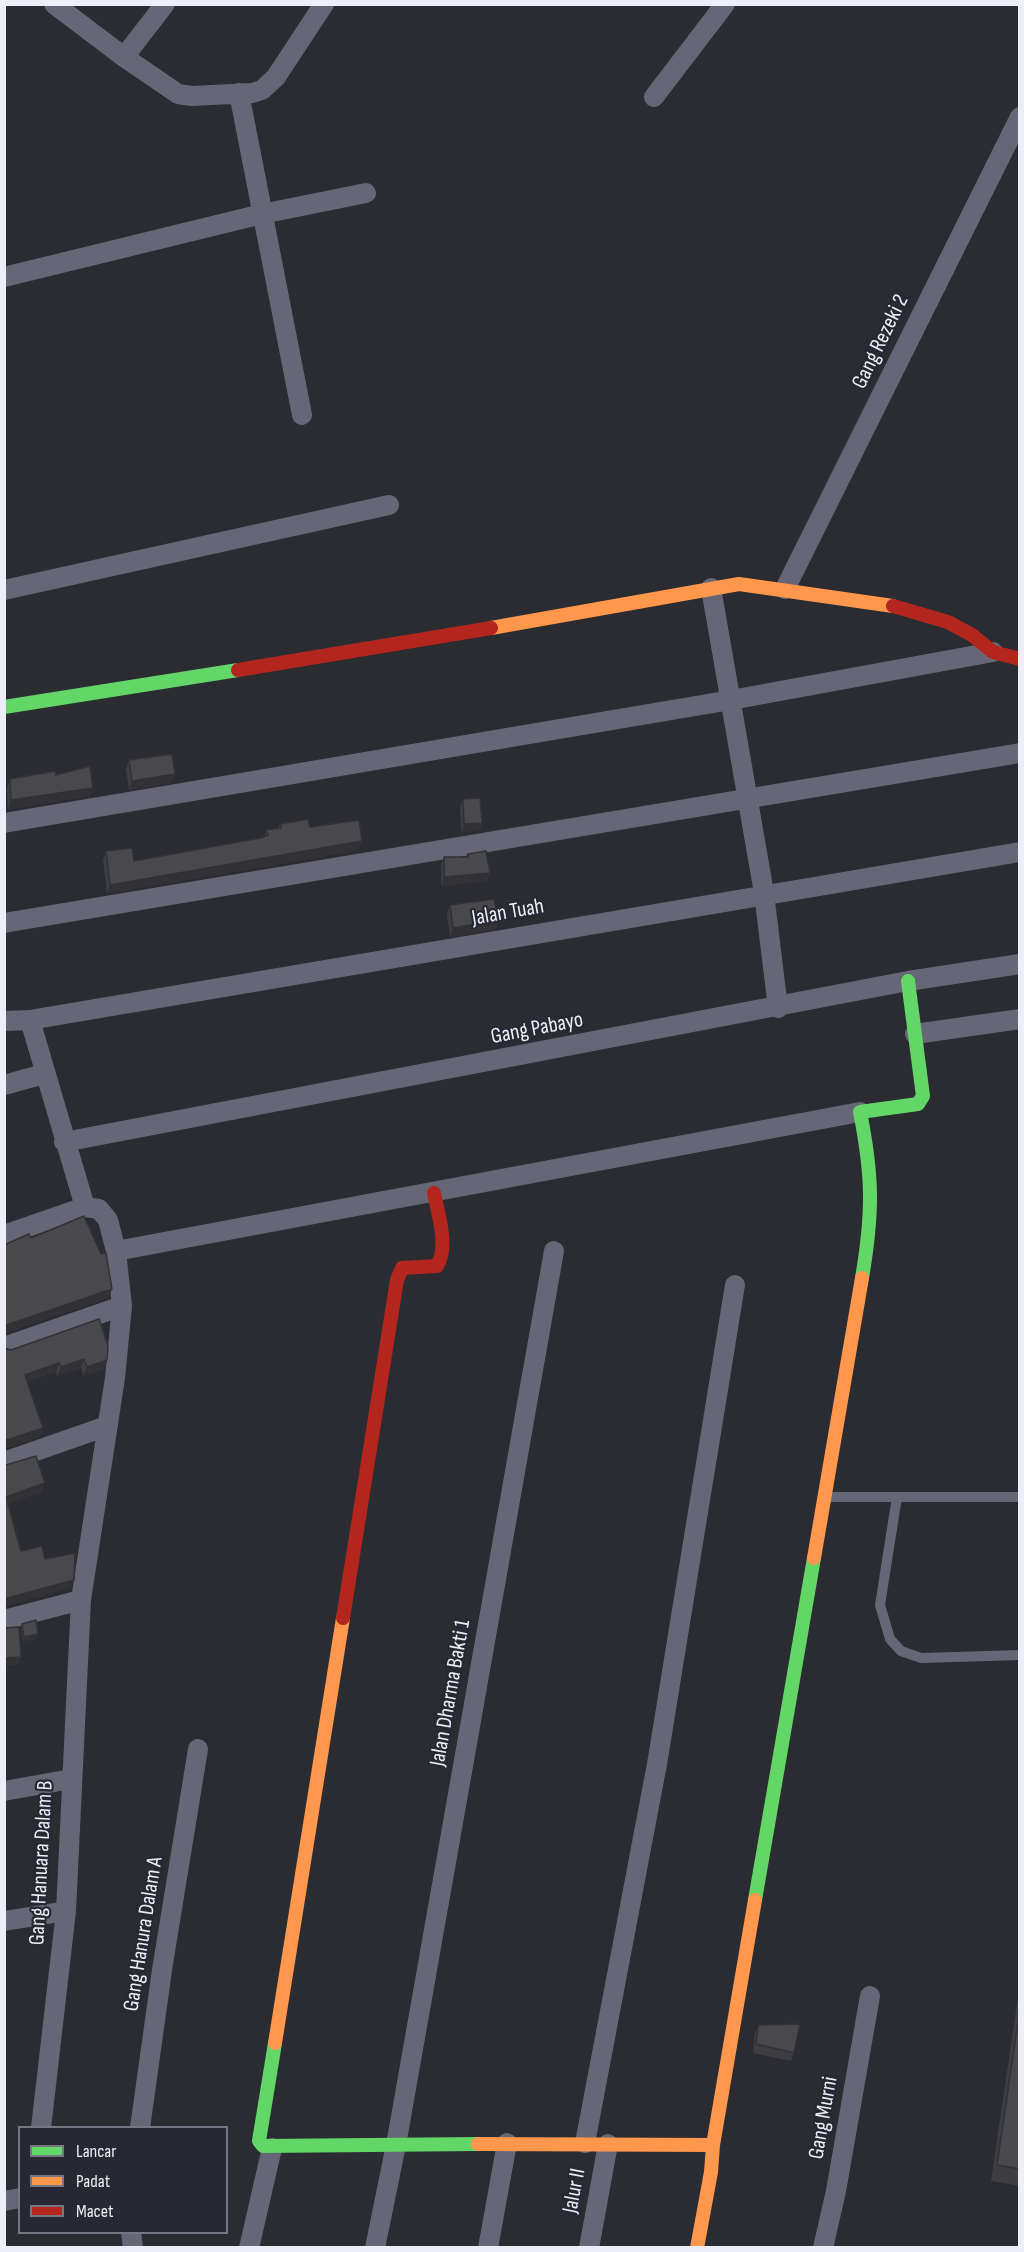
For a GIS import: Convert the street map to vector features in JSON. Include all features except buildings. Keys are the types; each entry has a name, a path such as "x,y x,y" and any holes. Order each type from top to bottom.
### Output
{"street":[{"path":"54,4 178,94 192,96 252,93 269,85 324,4"},
{"path":"124,57 165,4"},
{"path":"654,97 725,4"},
{"path":"239,93 302,415"},
{"name":"Gang Rezeki 2","path":"785,589 1020,117"},
{"path":"4,277 262,214 366,193"},
{"path":"4,590 388,505"},
{"path":"4,707 334,655 739,584 905,608 948,622 972,635 993,652 1020,659"},
{"path":"711,588 764,893 778,1008"},
{"path":"4,823 731,700 993,652"},
{"path":"4,923 746,797 1020,753"},
{"name":"Jalan Tuah","path":"4,1021 30,1020 764,893 1020,852"},
{"name":"Gang Pabayo","path":"64,1142 778,1008 908,981 1020,964"},
{"path":"116,1251 860,1112 918,1104 922,1100 908,981"},
{"path":"915,1034 1020,1019"},
{"name":"Gang Hanuara Dalam B","path":"30,1020 64,1142 92,1208 108,1220 116,1251 122,1306 81,1600 66,1911 41,2126"},
{"path":"4,1085 44,1074"},
{"path":"697,2247 873,1209 860,1112"},
{"path":"434,1193 442,1250 441,1263 437,1266 402,1268 397,1280 260,2135 263,2146 272,2148 507,2143 713,2145"},
{"path":"4,1235 92,1208"},
{"name":"Jalan Dharma Bakti 1","path":"375,2247 396,2145 554,1251"},
{"path":"585,2143 659,1752 735,1285"},
{"path":"4,1347 122,1306"},
{"path":"4,1462 107,1426"},
{"path":"4,1620 81,1600"},
{"name":"Gang Hanura Dalam A","path":"140,2126 162,1970 198,1749"},
{"path":"4,1791 71,1779"},
{"path":"4,1921 66,1911"},
{"name":"Gang Murni","path":"822,2247 836,2191 870,1996"},
{"path":"488,2247 507,2143"},
{"name":"Jalur II","path":"589,2247 608,2144"},
{"path":"249,2247 272,2148"}],"lane":[{"path":"824,1497 1020,1497"},
{"path":"897,1497 880,1605 890,1639 901,1651 921,1658 1020,1655"}],"traffic: fast":[{"path":"4,707 238,670"},
{"path":"862,1278 870,1214 870,1195 860,1112 918,1104 923,1096 908,981"},
{"path":"755,1900 814,1558"},
{"path":"275,2043 259,2141 263,2146 478,2144"}],"traffic: slow":[{"path":"491,628 739,584 893,606"},
{"path":"814,1558 862,1278"},
{"path":"275,2043 343,1618"},
{"path":"713,2145 755,1900"},
{"path":"478,2144 713,2145 711,2172 697,2248"}],"traffic: jam":[{"path":"893,606 948,622 972,635 993,652 1020,659"},
{"path":"238,670 491,628"},
{"path":"343,1618 397,1280 402,1268 437,1266 442,1249 442,1230 434,1193"}]}
